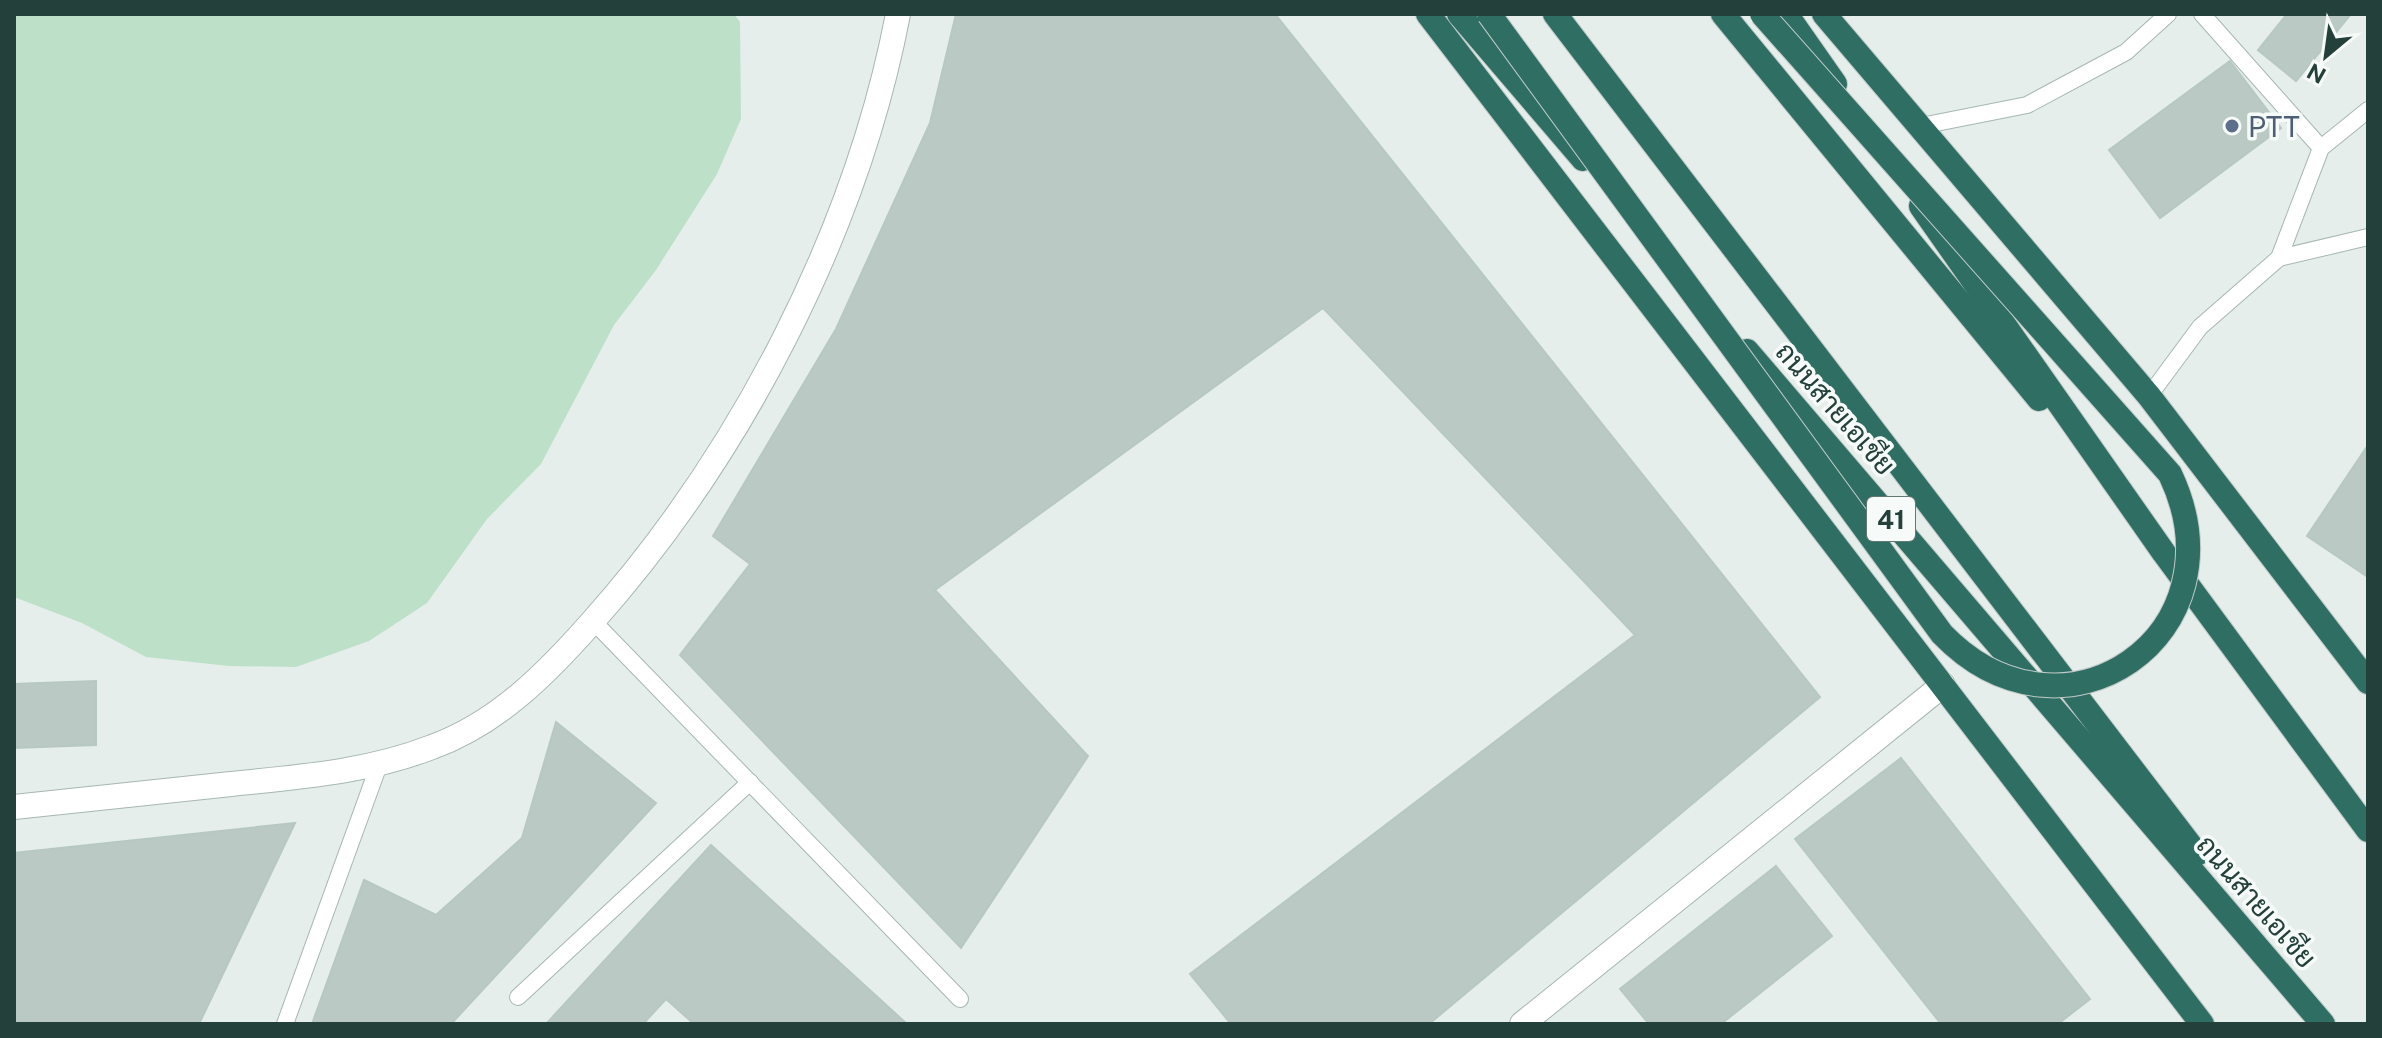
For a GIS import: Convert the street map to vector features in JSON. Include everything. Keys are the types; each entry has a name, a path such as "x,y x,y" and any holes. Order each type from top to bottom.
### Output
{"highway":[{"name":"41","path":"1428,14 2202,1024"},
{"name":"ถนนสายเอเชีย","path":"1459,14 2325,1024"},
{"path":"1489,14 1942,634 1961,654 1984,669 2036,685 2091,680 2116,670 2159,635 2175,611 2186,584 2190,556 2189,527 2183,499 2170,474 1762,14"},
{"path":"1555,14 2325,1024"},
{"path":"1723,14 2164,553"},
{"path":"1786,14 2164,553 2368,830"},
{"path":"1824,14 2149,396 2368,682"}],"street":[{"path":"14,807 345,772 434,747 495,714 547,674 635,574 689,498 770,369 834,226 886,77 898,14"},
{"path":"1522,1024 1943,685"}],"lane":[{"path":"1921,126 2027,105 2126,52 2168,14"},
{"path":"2202,14 2321,148"},
{"path":"2279,258 2321,148 2368,110"},
{"path":"2149,396 2200,327 2279,258 2368,237"},
{"path":"593,621 960,999"},
{"path":"285,1024 380,762"},
{"path":"518,997 750,782"}],"green space":[{"path":"14,14 734,14 740,22 741,119 717,174 656,270 614,325 541,464 487,519 427,603 369,641 296,667 229,666 146,657 82,623 14,597"}],"building":[{"path":"956,14 1275,14 1820,697 1429,1024 1231,1024 1190,974 1635,635 1323,308 935,590 1088,756 961,948 680,655 750,564 713,536 836,329 930,123"},
{"path":"2287,14 2351,14 2296,81 2258,50"},
{"path":"2230,61 2281,128 2160,218 2109,150"},
{"path":"2368,445 2368,577 2307,536"},
{"path":"96,681 96,745 14,748 14,684"},
{"path":"556,722 656,803 451,1024 312,1024 364,880 436,915 522,838"},
{"path":"1901,758 2090,999 2058,1024 1941,1024 1795,839"},
{"path":"295,823 199,1024 14,1024 14,853"},
{"path":"711,845 907,1024 694,1024 666,999 643,1024 546,1024"},
{"path":"1776,866 1832,936 1721,1024 1649,1024 1620,989"}],"place":[{"name":"PTT","path":"2232,126"}]}
